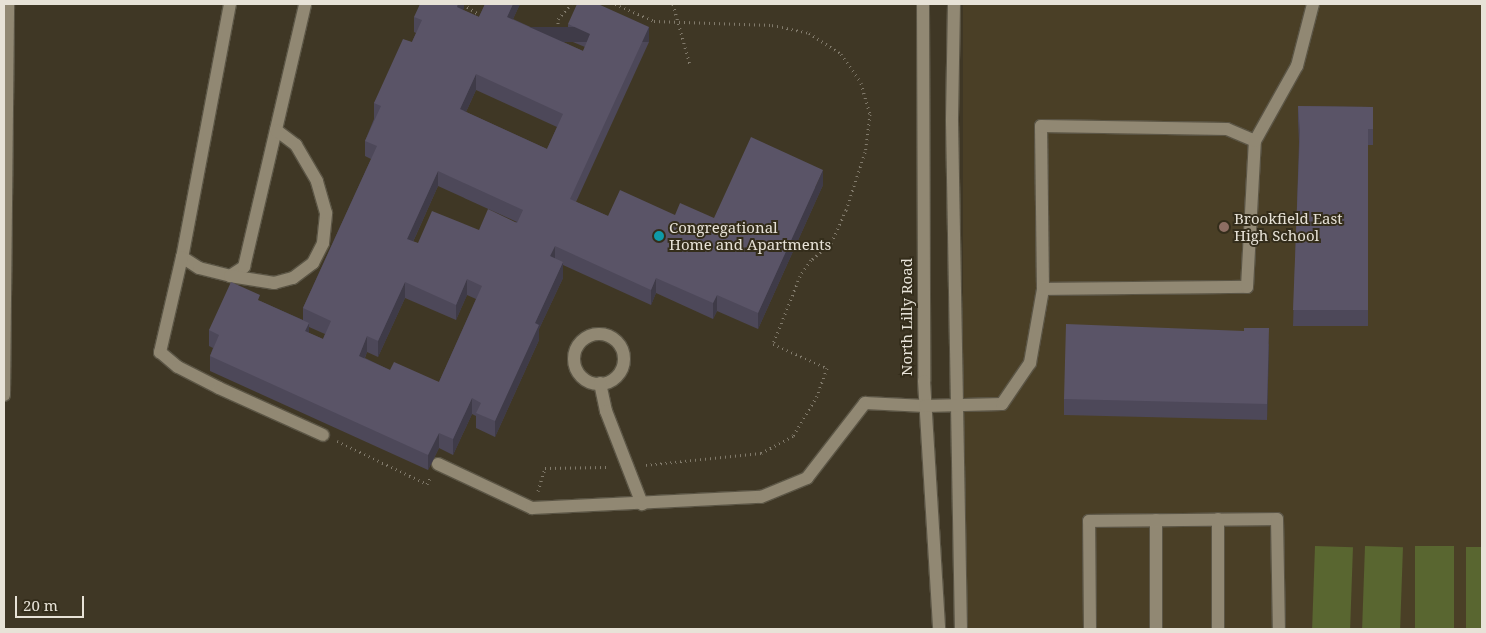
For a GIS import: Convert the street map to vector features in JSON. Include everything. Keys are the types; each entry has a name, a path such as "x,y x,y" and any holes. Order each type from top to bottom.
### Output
{"street":[{"path":"4,395 8,4"},
{"path":"230,4 182,257 160,352 178,367 323,435"},
{"path":"230,276 244,267 305,4"},
{"name":"North Lilly Road","path":"923,4 925,406 939,629"},
{"path":"954,4 952,121 961,629"},
{"path":"1042,289 1247,287 1255,141 1297,66 1313,4"},
{"path":"438,464 532,508 761,497 807,478 865,403 925,406 1002,404 1030,363 1042,289 1041,126 1227,129 1255,141"},
{"path":"182,257 199,268 230,276 274,283 293,278 313,263 322,243 326,212 318,181 300,150 276,130"},
{"path":"600,383 606,411 642,504"},
{"path":"1218,519 1218,629"},
{"path":"1090,629 1089,521 1277,519 1279,629"},
{"path":"1156,520 1156,629"}],"path":[{"path":"463,4 485,19"},
{"path":"532,33 551,32 558,28 558,19 571,4"},
{"path":"532,508 546,468 628,466 752,455 793,436 817,396 827,368 773,344 800,276 811,260 832,242 846,210 865,152 870,114 861,83 841,54 809,33 772,25 677,20 654,21 615,4"},
{"path":"673,4 690,65"},
{"path":"323,435 427,484 438,464"}],"shaded area":[{"name":"Brookfield East High School","path":"963,4 1482,4 1482,629 963,629"}],"green space":[{"path":"1315,546 1353,547 1350,629 1312,628"},
{"path":"1365,546 1403,547 1400,629 1362,628"},
{"path":"1415,546 1454,546 1454,628 1415,628"},
{"path":"1466,547 1482,547 1482,629 1466,629"}],"building":[{"name":"Congregational Home and Apartments","path":"420,4 458,4 457,7 479,17 485,4 513,4 507,17 583,51 590,34 568,24 577,4 598,4 649,27 570,199 608,216 620,190 675,215 680,203 714,218 751,137 823,170 758,313 717,295 713,303 656,278 651,290 555,246 550,256 563,262 535,323 539,325 495,421 476,413 481,403 472,398 453,439 439,433 428,455 210,356 219,335 209,330 231,282 260,295 258,300 309,323 305,331 323,339 331,321 303,308 377,146 365,141 381,106 374,103 403,39 412,42 422,20 414,17","holes":["476,74 563,114 547,149 460,109","438,171 523,210 517,223 488,209 479,230 432,211 418,243 407,239","467,279 482,286 439,382 394,362 390,370 359,356 367,336 378,341 405,282 456,305"]},
{"path":"1298,106 1373,107 1373,129 1368,129 1368,310 1293,310 1300,131"},
{"path":"1066,324 1244,331 1244,328 1269,328 1267,404 1064,399"}],"place":[{"name":"Brookfield East High School","path":"1224,227"},
{"name":"Congregational Home and Apartments","path":"659,236"}]}
